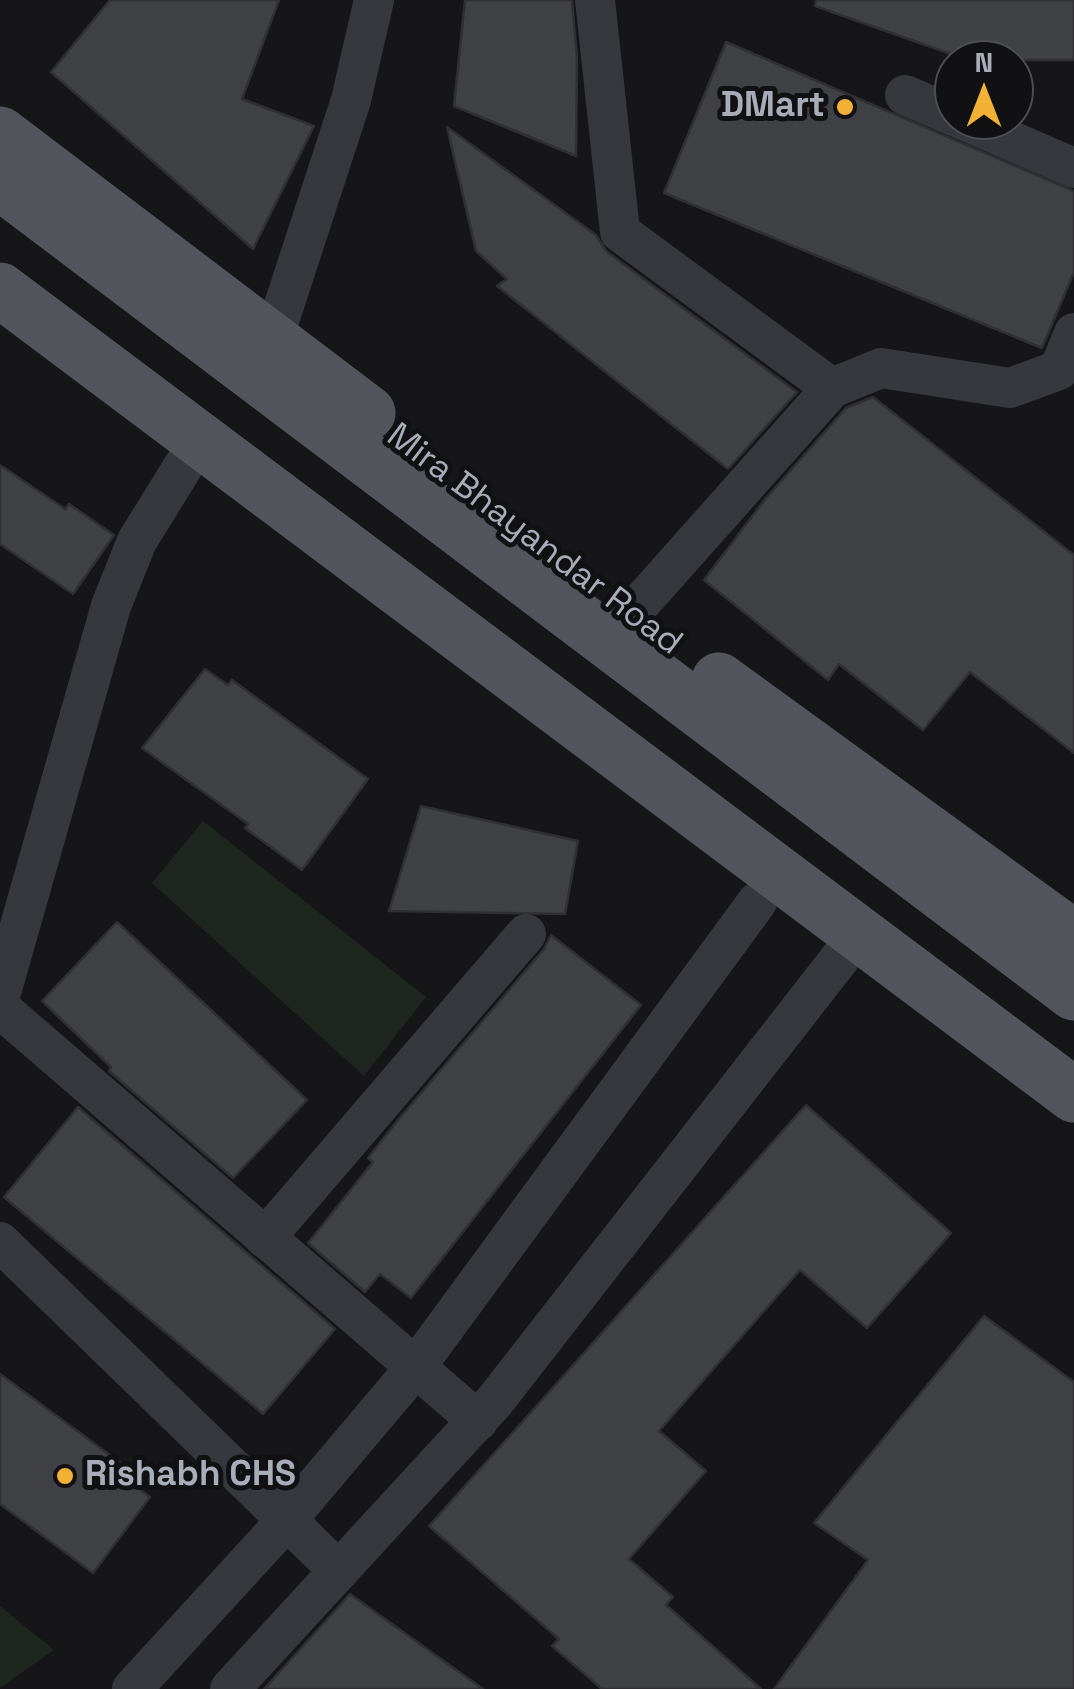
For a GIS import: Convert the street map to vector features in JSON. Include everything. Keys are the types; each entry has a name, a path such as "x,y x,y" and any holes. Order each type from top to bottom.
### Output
{"main road":[{"name":"Mira Bhayandar Road","path":"0,134 630,614 1074,938"},
{"path":"0,182 1074,993"},
{"path":"0,290 1074,1095"},
{"path":"0,326 757,902 844,953 1074,1129"}],"street":[{"path":"273,340 351,100 374,0"},
{"path":"595,0 620,232 832,388"},
{"path":"906,95 934,107"},
{"path":"1009,140 1074,168"},
{"path":"630,614 832,388 881,368 1010,388 1059,370 1074,333"},
{"path":"0,996 110,606 138,541 184,465"},
{"path":"132,1689 286,1522 414,1368 757,902"},
{"path":"265,1238 526,934"},
{"path":"230,1689 478,1421 844,953"},
{"path":"0,1008 478,1421"},
{"path":"0,1242 339,1571"}],"shaded area":[{"path":"203,821 426,997 364,1076 152,883"},
{"path":"0,1606 54,1650 0,1688"}],"building":[{"path":"110,0 279,0 242,99 314,126 253,249 51,72"},
{"path":"465,0 572,0 577,59 576,156 454,106"},
{"path":"816,0 1074,0 1074,60 1034,60 1034,40 934,40 934,48 815,6"},
{"path":"726,42 934,131 934,140 955,140 1074,191 1074,272 1042,348 664,193"},
{"path":"447,127 596,235 606,251 797,392 728,469 497,286 507,279 476,251"},
{"path":"873,397 1074,555 1074,753 970,672 923,730 839,664 828,680 704,580 766,498 846,408"},
{"path":"0,465 65,509 69,504 114,535 73,594 0,544"},
{"path":"205,669 228,685 232,680 368,779 302,870 245,828 248,824 142,748"},
{"path":"421,806 578,841 565,914 389,911"},
{"path":"117,922 307,1100 233,1178 109,1071 111,1067 42,1001"},
{"path":"551,935 641,1005 411,1298 380,1274 365,1292 308,1243 373,1162 368,1158 544,949"},
{"path":"806,1105 951,1233 867,1328 800,1270 659,1431 706,1471 629,1559 673,1597 666,1605 761,1689 602,1689 552,1646 559,1639 429,1526"},
{"path":"78,1107 335,1329 263,1414 4,1197"},
{"path":"984,1316 1074,1382 1074,1689 774,1689 868,1560 814,1523"},
{"name":"Rishabh CHS","path":"0,1374 133,1472 128,1480 150,1497 93,1573 0,1504"},
{"path":"350,1594 483,1689 264,1689"}],"place":[{"name":"DMart","path":"845,107"},
{"name":"Rishabh CHS","path":"65,1476"}]}
